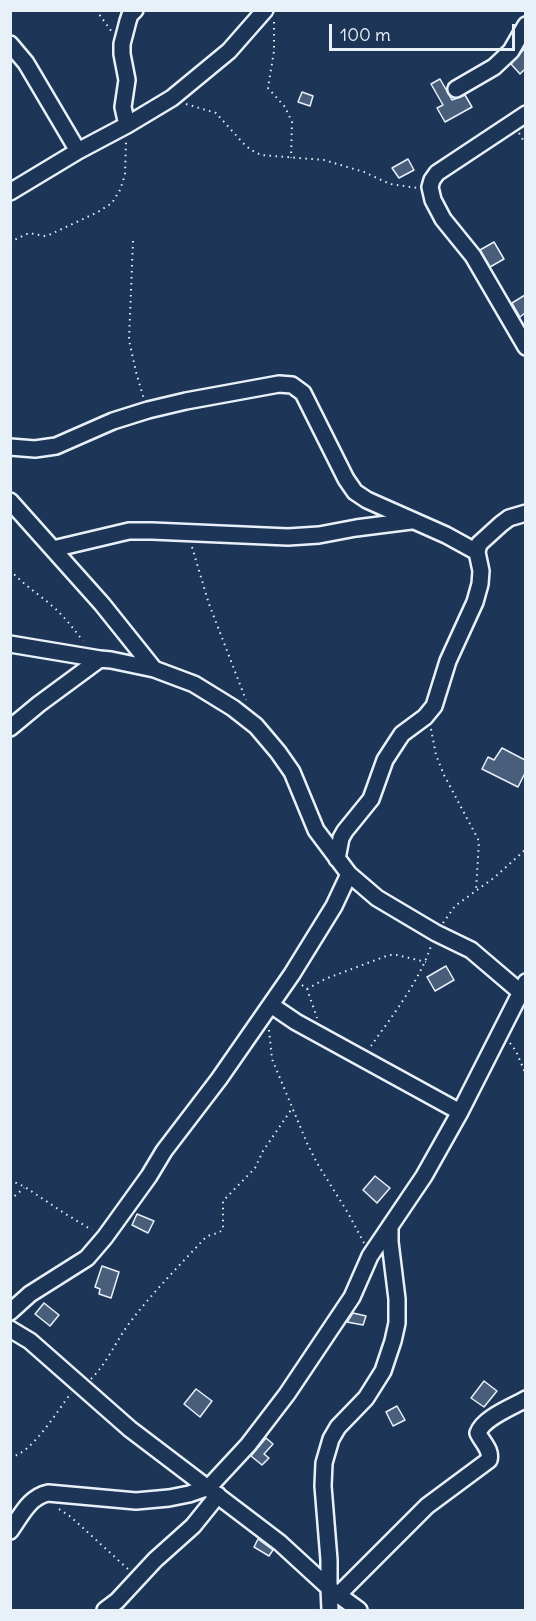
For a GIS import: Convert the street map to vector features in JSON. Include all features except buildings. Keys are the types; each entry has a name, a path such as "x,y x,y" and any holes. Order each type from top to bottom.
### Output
{"street":[{"path":"127,125 123,107 127,80 122,44 130,15 135,10"},
{"path":"10,192 172,98 270,16"},
{"path":"456,89 494,67 511,51 525,25"},
{"path":"10,44 26,63 78,151"},
{"path":"525,114 437,173 430,188 433,200 444,219 473,256 525,347"},
{"path":"10,447 35,449 56,446 113,421 148,410 279,384 292,385 303,393 346,479 355,492 367,500 477,552"},
{"path":"10,501 102,604 154,669"},
{"path":"338,860 341,838 371,799 385,760 408,728 431,712 434,706 448,661 475,602 480,584 481,571 477,552 479,544 509,518 525,513"},
{"path":"53,549 129,531 288,537 319,535 411,521"},
{"path":"10,644 154,669 194,684 233,708 256,726 292,772 316,830 349,874 377,898 436,933 471,950 524,990 424,1176 370,1256 352,1297 288,1394 213,1491 194,1527 155,1560 139,1580 105,1611"},
{"path":"10,728 97,659"},
{"path":"10,1312 30,1294 87,1258 105,1237 149,1176 164,1150 219,1079 292,974 334,906 349,874"},
{"path":"269,1007 460,1112"},
{"path":"330,1611 333,1591 323,1486 324,1463 331,1440 338,1427 366,1398 383,1371 393,1341 397,1323 397,1299 390,1226"},
{"path":"10,1329 30,1341 130,1429 280,1544 359,1611"},
{"path":"333,1591 427,1506 489,1460 489,1452 478,1433 480,1427 525,1399"},
{"path":"10,1531 32,1501 48,1493 136,1501 213,1491"}],"path":[{"path":"96,10 122,44"},
{"path":"270,16 274,51 268,88 285,107 292,122 291,158"},
{"path":"172,98 216,113 251,150 261,155 324,160 364,172 390,184 411,188 430,188"},
{"path":"10,242 29,233 39,236 49,235 98,212 111,203 120,190 125,175 127,125"},
{"path":"133,241 129,340 148,410"},
{"path":"188,532 210,604 248,706"},
{"path":"10,570 25,586 67,620 97,659"},
{"path":"431,712 431,734 436,755 479,841 476,890"},
{"path":"362,1059 394,1014 426,962 436,933 455,906 495,877 525,849"},
{"path":"307,989 325,979 388,955 426,962"},
{"path":"292,974 307,989 318,1021 316,1033"},
{"path":"269,1007 272,1059 316,1163 348,1213 370,1256"},
{"path":"501,1031 516,1051 525,1075"},
{"path":"10,1457 14,1457 34,1443 80,1385 98,1372 149,1299 205,1238 223,1229 223,1201 255,1168 263,1151 293,1107"},
{"path":"10,1180 105,1237"},
{"path":"10,1200 25,1187"},
{"path":"40,1495 71,1517 139,1580"}]}
